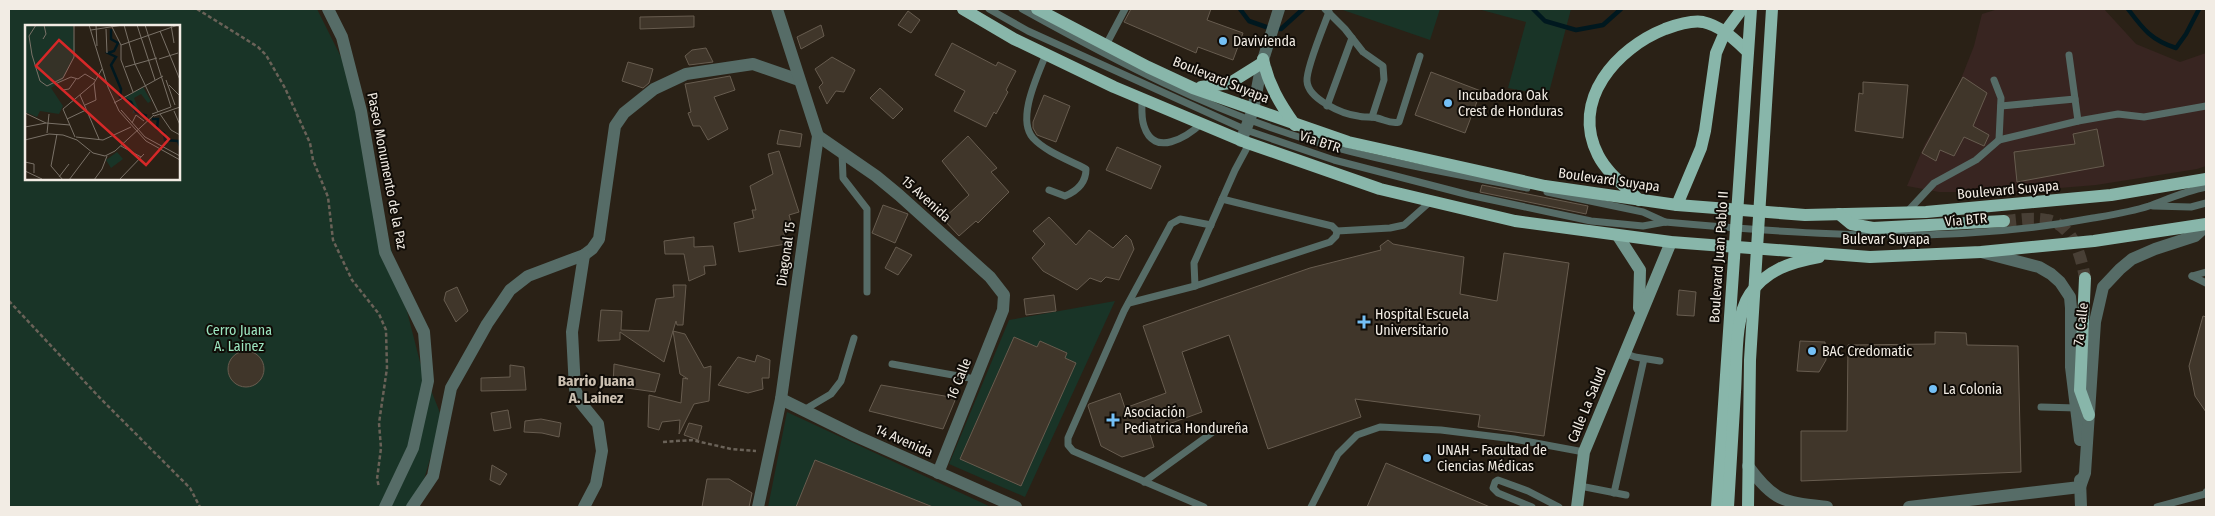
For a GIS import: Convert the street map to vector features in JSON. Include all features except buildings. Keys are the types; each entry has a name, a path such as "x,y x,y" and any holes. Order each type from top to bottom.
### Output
{"main road":[{"name":"Boulevard Suyapa","path":"963,9 1014,39 1114,87 1202,123 1248,129 1295,125 1348,142 1545,186 1639,200 1699,208 1805,215 1906,212 2102,196 2206,179"},
{"name":"Boulevard Suyapa","path":"1037,9 1192,88 1248,129 1380,189 1515,221 1671,242 1800,251"},
{"path":"1677,205 1701,148 1716,53 1725,32 1742,9"},
{"name":"Boulevard Juan Pablo II","path":"1717,507 1751,9"},
{"path":"1748,507 1750,360 1772,9"},
{"path":"1639,200 1607,169 1597,154 1592,137 1591,110 1598,86 1614,63 1630,48 1650,35 1691,22 1702,22 1725,32 1747,51"},
{"path":"1192,88 1215,87 1230,83 1263,61 1274,92 1295,125"},
{"path":"1839,214 1851,224 1873,228 2004,221"},
{"path":"1982,252 2094,241 2206,225"},
{"name":"Calle La Salud","path":"1618,236 1640,270 1638,318"},
{"name":"Calle La Salud","path":"1577,507 1584,452 1638,318 1664,263 1671,242"},
{"name":"Bulevar Suyapa","path":"1800,251 1870,257 1982,252"},
{"path":"1728,507 1738,346 1742,313 1746,300 1766,277 1783,266 1833,254"},
{"path":"2085,278 2080,390 2089,415"}],"street":[{"name":"Paseo Monumento de la Paz","path":"328,9 342,37 361,111 385,252 424,332 428,381 413,448 385,507"},
{"name":"Diagonal 15","path":"758,507 781,399 818,136 777,9"},
{"path":"1248,129 1263,61 1280,9"},
{"path":"412,507 433,476 451,388 487,324 510,290 528,276 584,255 592,249 599,239 615,126 632,107 654,90 686,74 721,68 753,64 799,80"},
{"name":"15 Avenida","path":"818,136 899,195 990,277 1004,295"},
{"name":"7a Calle","path":"2080,486 2085,473 2095,322 2104,288 2120,269 2132,259 2155,248 2195,236 2206,225"},
{"name":"7a Calle","path":"1982,252 2039,267 2052,274 2066,291 2072,308 2072,391 2077,408 2080,432 2081,507"},
{"path":"584,255 572,332 575,389 581,403 598,424 602,451 596,484 584,507"},
{"name":"16 Calle","path":"938,473 1003,310 1004,295"},
{"name":"14 Avenida","path":"781,399 1003,505 1016,507"},
{"path":"1748,466 1761,484 1776,497 1799,504 1827,507"},
{"path":"1909,507 2080,486"}],"lane":[{"name":"Vía BTR","path":"989,9 1037,35 1248,129 1334,160 1483,198 1591,221 1643,226 1665,222 1800,232 1915,236 1952,235 2092,219 2148,206 2184,192 2206,187"},
{"name":"Vía BTR","path":"1022,9 1248,129 1311,141 1393,162 1643,212 1665,222"},
{"path":"1106,45 1125,9"},
{"path":"1327,10 1363,52 1383,66 1384,80 1372,117"},
{"path":"1327,10 1313,54 1307,81 1310,90 1328,106 1352,115 1372,117 1393,123 1399,122 1420,56"},
{"path":"1328,106 1352,38"},
{"path":"1046,54 1028,105 1027,128 1033,138 1043,146 1086,170 1086,177 1075,192 1065,196 1049,190"},
{"path":"2069,55 2078,121"},
{"path":"1994,80 2002,106 1999,140"},
{"path":"1142,99 1145,129 1156,141 1163,144 1175,142 1191,133 1202,123"},
{"path":"2002,106 2075,99"},
{"path":"1906,212 1934,183 1976,160 1999,140 2078,121 2118,114 2144,117 2206,106"},
{"path":"1195,286 1194,262 1222,199 1248,129"},
{"path":"842,152 843,178 866,209 867,292"},
{"path":"1222,199 1332,226 1337,231 1390,228 1404,224 1431,201"},
{"name":"Vía BTR","path":"2148,206 2190,207 2206,202"},
{"path":"1204,507 1073,451 1068,445 1068,438 1129,302 1170,224 1180,219 1211,226"},
{"path":"1129,302 1195,286 1330,242 1336,236 1337,231"},
{"path":"2206,272 2192,276 2206,283"},
{"path":"804,411 832,394 841,381 854,338"},
{"path":"1624,353 1644,359 1660,360"},
{"path":"1614,492 1644,359"},
{"path":"892,364 975,379"},
{"path":"2041,408 2077,408"},
{"path":"1311,507 1338,454 1357,435 1380,427 1477,435 1584,452"},
{"path":"1144,482 1213,432"},
{"path":"1532,507 1498,493 1493,488 1495,482 1498,480 1548,504 1559,507"},
{"path":"1580,486 1626,495"},
{"path":"2157,507 2206,493"}],"path":[{"path":"197,9 258,47 266,56 285,88 310,143 313,160 328,197 332,240 352,280 383,321 387,346 387,368 379,423 380,448 377,479 385,507"},
{"path":"9,301 100,398 190,488 200,507"},
{"path":"663,442 692,440 751,452 770,448"}],"shaded area":[{"path":"1998,9 2104,9 2136,44 2180,62 2206,53 2206,166 2096,185 2012,192 1939,192 1907,186 1925,144 1959,84 1974,46 1982,14"}],"green space":[{"name":"Cerro Juana A. Lainez","path":"9,9 317,9 343,61 420,362 442,418 416,507 9,507"},
{"path":"1340,9 1440,9 1430,40"},
{"path":"1478,9 1571,9 1548,96 1508,88 1526,22"},
{"path":"1115,301 1025,497 949,464 1009,320","holes":["1014,337 1037,347 1040,341 1067,353 1065,358 1076,363 1020,486 960,458"]},
{"path":"787,412 991,507 934,507 815,460 797,505 801,507 768,507"}],"waterway":[{"path":"1240,9 1249,21 1272,29 1281,29 1303,9"},
{"path":"1533,9 1545,21 1576,30 1603,25 1621,9"},
{"path":"2128,9 2148,33 2167,45 2176,48 2186,34 2199,9"}],"tunnel":[{"path":"2004,221 2042,219 2056,223 2069,234 2074,242 2085,278"}],"place":[{"name":"Davivienda","path":"1223,41"},
{"name":"Incubadora Oak Crest de Honduras","path":"1448,103"},
{"name":"Hospital Escuela Universitario","path":"1364,322"},
{"name":"BAC Credomatic","path":"1812,351"},
{"name":"La Colonia","path":"1933,389"},
{"name":"Asociación Pediatrica Hondureña","path":"1113,420"},
{"name":"UNAH - Facultad de Ciencias Médicas","path":"1427,458"}],"district":[{"name":"Barrio Juana A. Lainez","path":"596,390"}]}
